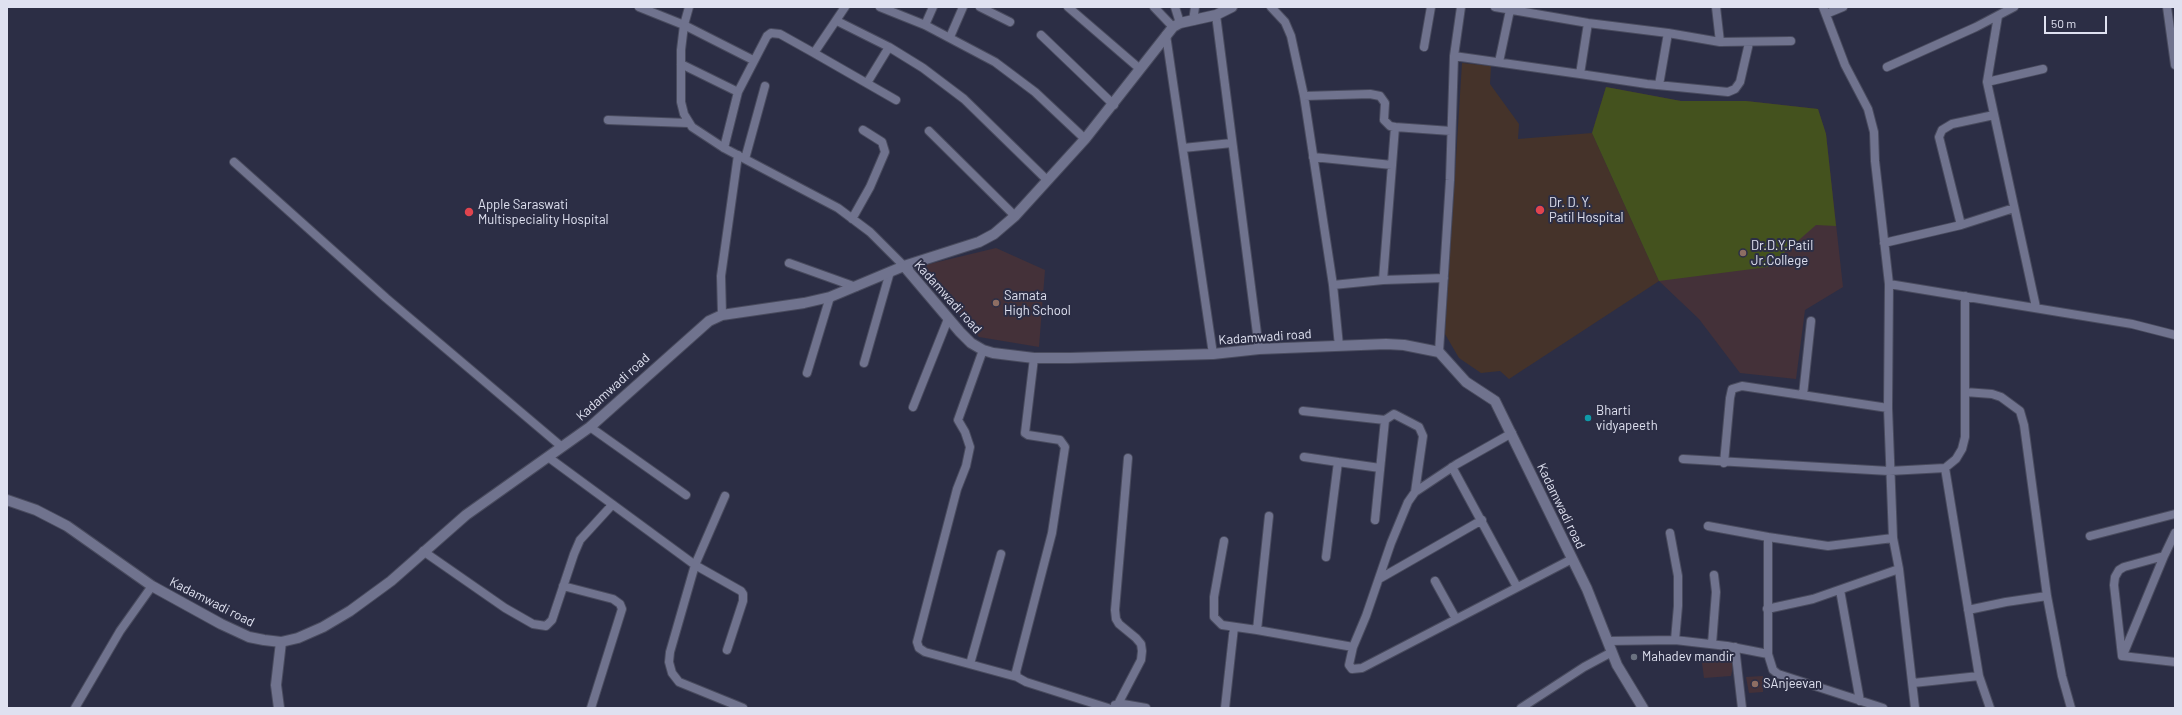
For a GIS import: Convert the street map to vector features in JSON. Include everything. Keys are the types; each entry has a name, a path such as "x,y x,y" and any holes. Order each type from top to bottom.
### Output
{"street":[{"path":"639,7 684,25 753,60"},
{"path":"686,7 681,64 681,102 688,123 704,136 724,148 814,194 852,219 870,232 904,266 979,242 994,234 1015,216 1085,139 1114,105 1140,69 1173,28 1216,15 1232,7"},
{"path":"684,25 689,7"},
{"path":"814,53 845,7"},
{"path":"880,7 900,11 995,62 1014,75 1085,139"},
{"path":"925,25 933,7"},
{"path":"950,37 963,7"},
{"path":"980,7 1010,22"},
{"path":"1068,7 1140,69"},
{"path":"1154,7 1173,28"},
{"path":"1175,7 1173,28 1183,148 1214,354"},
{"path":"1193,21 1195,7"},
{"path":"1271,7 1285,22 1291,36 1304,96 1333,285 1339,346"},
{"path":"1424,47 1431,7"},
{"path":"1438,352 1444,278 1454,56 1461,7"},
{"path":"1495,7 1588,23 1668,33 1720,42 1749,43 1790,41"},
{"path":"1716,7 1720,42"},
{"path":"1843,7 1825,10 1845,65 1868,109 1874,132 1875,161 1889,284 1888,408 1889,471 1893,538 1899,569 1916,708"},
{"path":"1887,67 1998,16 2014,7"},
{"path":"2167,7 2175,65"},
{"path":"1499,62 1510,10"},
{"path":"1216,15 1259,349"},
{"path":"1998,16 1987,82 2036,307"},
{"path":"837,21 889,47 923,68 964,99 1047,180"},
{"path":"1580,74 1588,23"},
{"path":"724,148 738,92 753,60 767,36 771,33 785,36 896,100"},
{"path":"1659,85 1668,33"},
{"path":"1041,35 1114,105"},
{"path":"1454,56 1659,85 1728,92 1735,89 1740,82 1743,75 1749,43"},
{"path":"867,83 889,47"},
{"path":"681,64 738,92"},
{"path":"1987,82 2043,69"},
{"path":"722,315 722,263 742,157 766,86"},
{"path":"1304,96 1370,94 1380,96 1385,103 1384,120 1390,126 1451,131"},
{"path":"1961,225 1939,137 1942,130 1952,124 1994,115"},
{"path":"608,120 688,123"},
{"path":"1383,280 1395,127"},
{"path":"852,219 870,187 886,152 882,142 863,130"},
{"path":"929,131 1015,216"},
{"path":"1183,148 1232,144"},
{"path":"1313,156 1392,165"},
{"path":"234,162 386,298 562,447"},
{"path":"1884,243 1961,225 2014,208"},
{"path":"789,263 856,287"},
{"name":"Kadamwadi road","path":"7,500 36,510 66,526 152,586 221,624 249,637 281,642 298,638 323,627 350,611 391,581 423,551 466,515 590,427 709,321 722,315 804,303 830,297 904,266 948,319 971,343 982,350 1034,358 1214,354 1259,349 1404,344 1438,352 1466,382 1495,401 1512,432 1534,483 1587,589 1617,665 1643,708"},
{"path":"864,363 890,272"},
{"path":"1333,285 1383,280 1444,278"},
{"path":"1889,284 2132,324 2175,335"},
{"path":"1683,459 1724,463 1889,471 1945,468 1956,459 1962,449 1965,437 1966,296"},
{"path":"807,373 830,297"},
{"path":"913,407 948,319"},
{"path":"1803,395 1811,321"},
{"path":"982,350 958,420 965,432 970,447 966,466 957,489 917,642 919,648 925,652 1017,677 1026,682 1112,707 1146,708"},
{"path":"1017,677 1016,667 1052,532 1065,447 1060,440 1025,433 1034,358"},
{"path":"1724,463 1732,389 1742,386 1888,408"},
{"path":"1965,392 1992,394 2001,397 2020,411 2025,433 2048,596 2062,676 2071,708"},
{"path":"1303,411 1385,420 1394,414 1419,427 1422,431 1422,447 1415,492 1404,512 1353,647 1349,665 1352,669 1357,670 1572,559"},
{"path":"1375,520 1385,420"},
{"path":"590,427 686,495"},
{"path":"1415,492 1512,432"},
{"path":"548,456 612,505 695,565 736,588 743,594 743,601 727,650"},
{"path":"1304,457 1380,468"},
{"path":"1112,707 1141,660 1142,652 1141,644 1119,624 1116,619 1115,610 1128,458"},
{"path":"1326,556 1338,462"},
{"path":"1452,468 1482,520 1517,587"},
{"path":"1945,468 1979,676 1990,708"},
{"path":"726,496 695,565 670,652 672,673 679,682 743,708"},
{"path":"423,551 522,619 546,626 552,620 580,540 612,505"},
{"path":"2090,536 2175,514"},
{"path":"1257,630 1269,516"},
{"path":"1379,579 1482,520"},
{"path":"1708,526 1828,546 1893,538"},
{"path":"1670,532 1678,576 1678,606 1675,640"},
{"path":"2122,656 2175,533"},
{"path":"1768,537 1767,609 1768,654 1770,665 1778,674 1883,708"},
{"path":"1224,541 1213,610 1217,622 1222,625 1353,647"},
{"path":"970,664 1001,554"},
{"path":"2122,656 2114,585 2115,577 2119,570 2124,567 2164,556"},
{"path":"1767,609 1814,599 1899,569"},
{"path":"1712,644 1716,592 1714,575"},
{"path":"1435,581 1456,618"},
{"path":"75,708 120,631 152,586"},
{"path":"563,586 613,599 620,604 622,609 592,708"},
{"path":"1840,590 1860,701"},
{"path":"1968,610 2006,602 2048,596"},
{"path":"1225,708 1234,627"},
{"path":"1608,641 1675,640 1712,644 1768,654"},
{"path":"279,708 276,685 281,642"},
{"path":"1734,648 1742,708"},
{"path":"1521,708 1584,666 1612,652"},
{"path":"2122,656 2175,662"},
{"path":"1913,683 1979,676"}],"shaded area":[{"name":"Dr. D. Y. Patil Hospital","path":"1462,63 1491,66 1490,84 1519,124 1518,139 1592,133 1659,281 1509,379 1500,371 1481,373 1459,358 1445,334"},
{"name":"Dr.D.Y.Patil Jr.College","path":"1606,87 1681,101 1746,101 1818,109 1826,134 1843,287 1805,310 1796,379 1740,373 1699,319 1659,281 1592,133"},
{"name":"Samata High School","path":"996,248 1045,270 1039,347 979,337 917,267"},
{"name":"SAnjeevan","path":"1701,655 1734,661 1731,676 1704,678"},
{"name":"SAnjeevan","path":"1763,676 1763,692 1749,693 1746,677"}],"green space":[{"name":"Dr.D.Y.Patil Jr.College","path":"1606,87 1681,101 1746,101 1818,109 1826,134 1836,226 1816,225 1768,267 1659,281 1592,133"}],"place":[{"name":"Dr. D. Y. Patil Hospital","path":"1540,210"},
{"name":"Apple Saraswati Multispeciality Hospital","path":"469,212"},
{"name":"Dr.D.Y.Patil Jr.College","path":"1743,253"},
{"name":"Samata High School","path":"996,303"},
{"name":"Bharti vidyapeeth","path":"1588,418"},
{"name":"Mahadev mandir","path":"1634,657"},
{"name":"SAnjeevan","path":"1755,684"}]}
